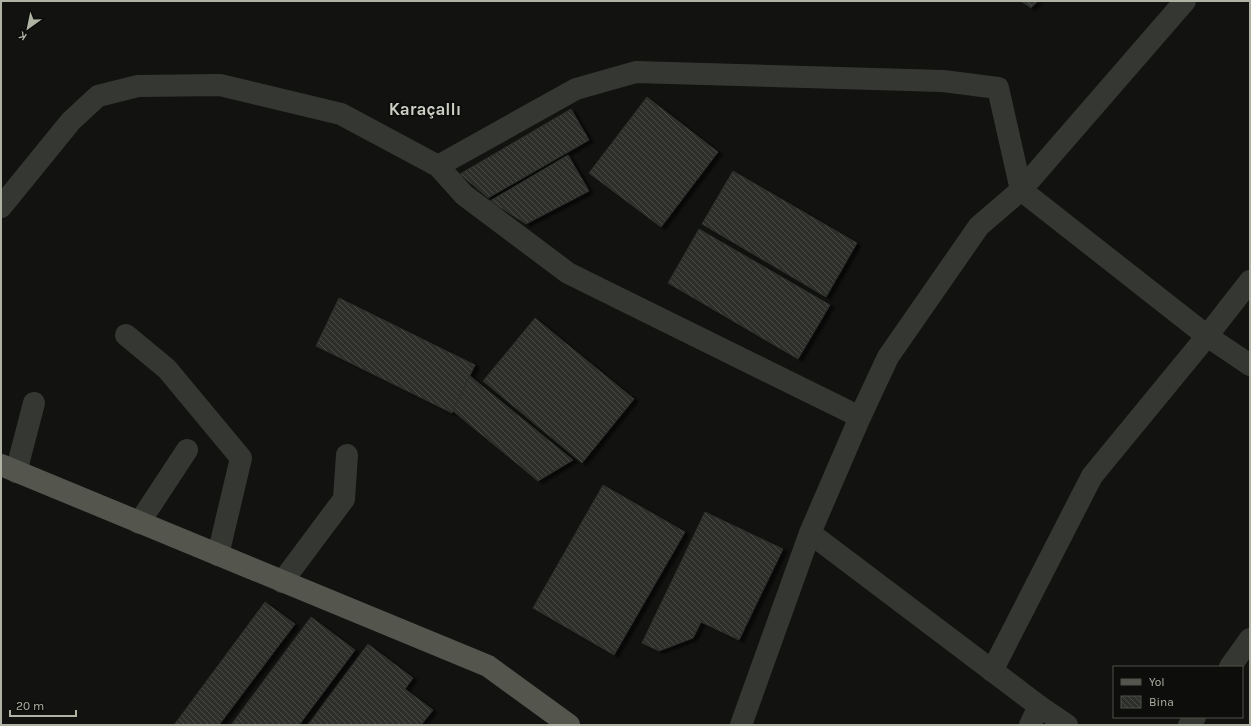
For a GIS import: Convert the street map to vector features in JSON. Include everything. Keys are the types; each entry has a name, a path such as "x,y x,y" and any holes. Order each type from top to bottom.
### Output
{"main road":[{"path":"9,468 488,666 569,725"}],"street":[{"path":"742,725 810,533 860,417 888,357 979,226 1021,190 1186,1"},
{"path":"438,166 576,89 636,72 943,81 998,88 1021,190 1207,336 1250,365"},
{"path":"1,207 71,120 98,96 138,86 220,85 341,114 438,166 464,195 568,273 860,417"},
{"path":"992,671 1092,476 1207,336 1250,281"},
{"path":"126,335 166,370 241,458 218,555"},
{"path":"9,468 34,403"},
{"path":"139,523 187,450"},
{"path":"282,582 344,499 347,455"},
{"path":"810,533 992,671 1034,716 1067,725"},
{"path":"1231,666 1250,639"}],"building":[{"path":"1021,1 1038,1 1031,8"},
{"path":"647,97 718,152 661,227 589,173"},
{"path":"571,109 589,140 488,198 460,174"},
{"path":"568,155 589,191 526,224 490,201"},
{"path":"733,171 857,243 826,297 702,224"},
{"path":"699,229 830,305 798,359 668,283"},
{"path":"339,298 475,365 452,413 316,346"},
{"path":"535,318 634,399 582,463 483,381"},
{"path":"470,376 573,460 538,481 453,411"},
{"path":"603,485 685,532 614,655 533,608"},
{"path":"705,512 783,549 739,640 701,622 693,638 659,651 642,643"},
{"path":"265,602 295,624 219,725 174,725"},
{"path":"311,617 355,650 299,725 231,725"},
{"path":"368,644 413,678 405,689 433,710 421,725 308,725"}],"district":[{"name":"Karaçallı","path":"425,109"}]}
